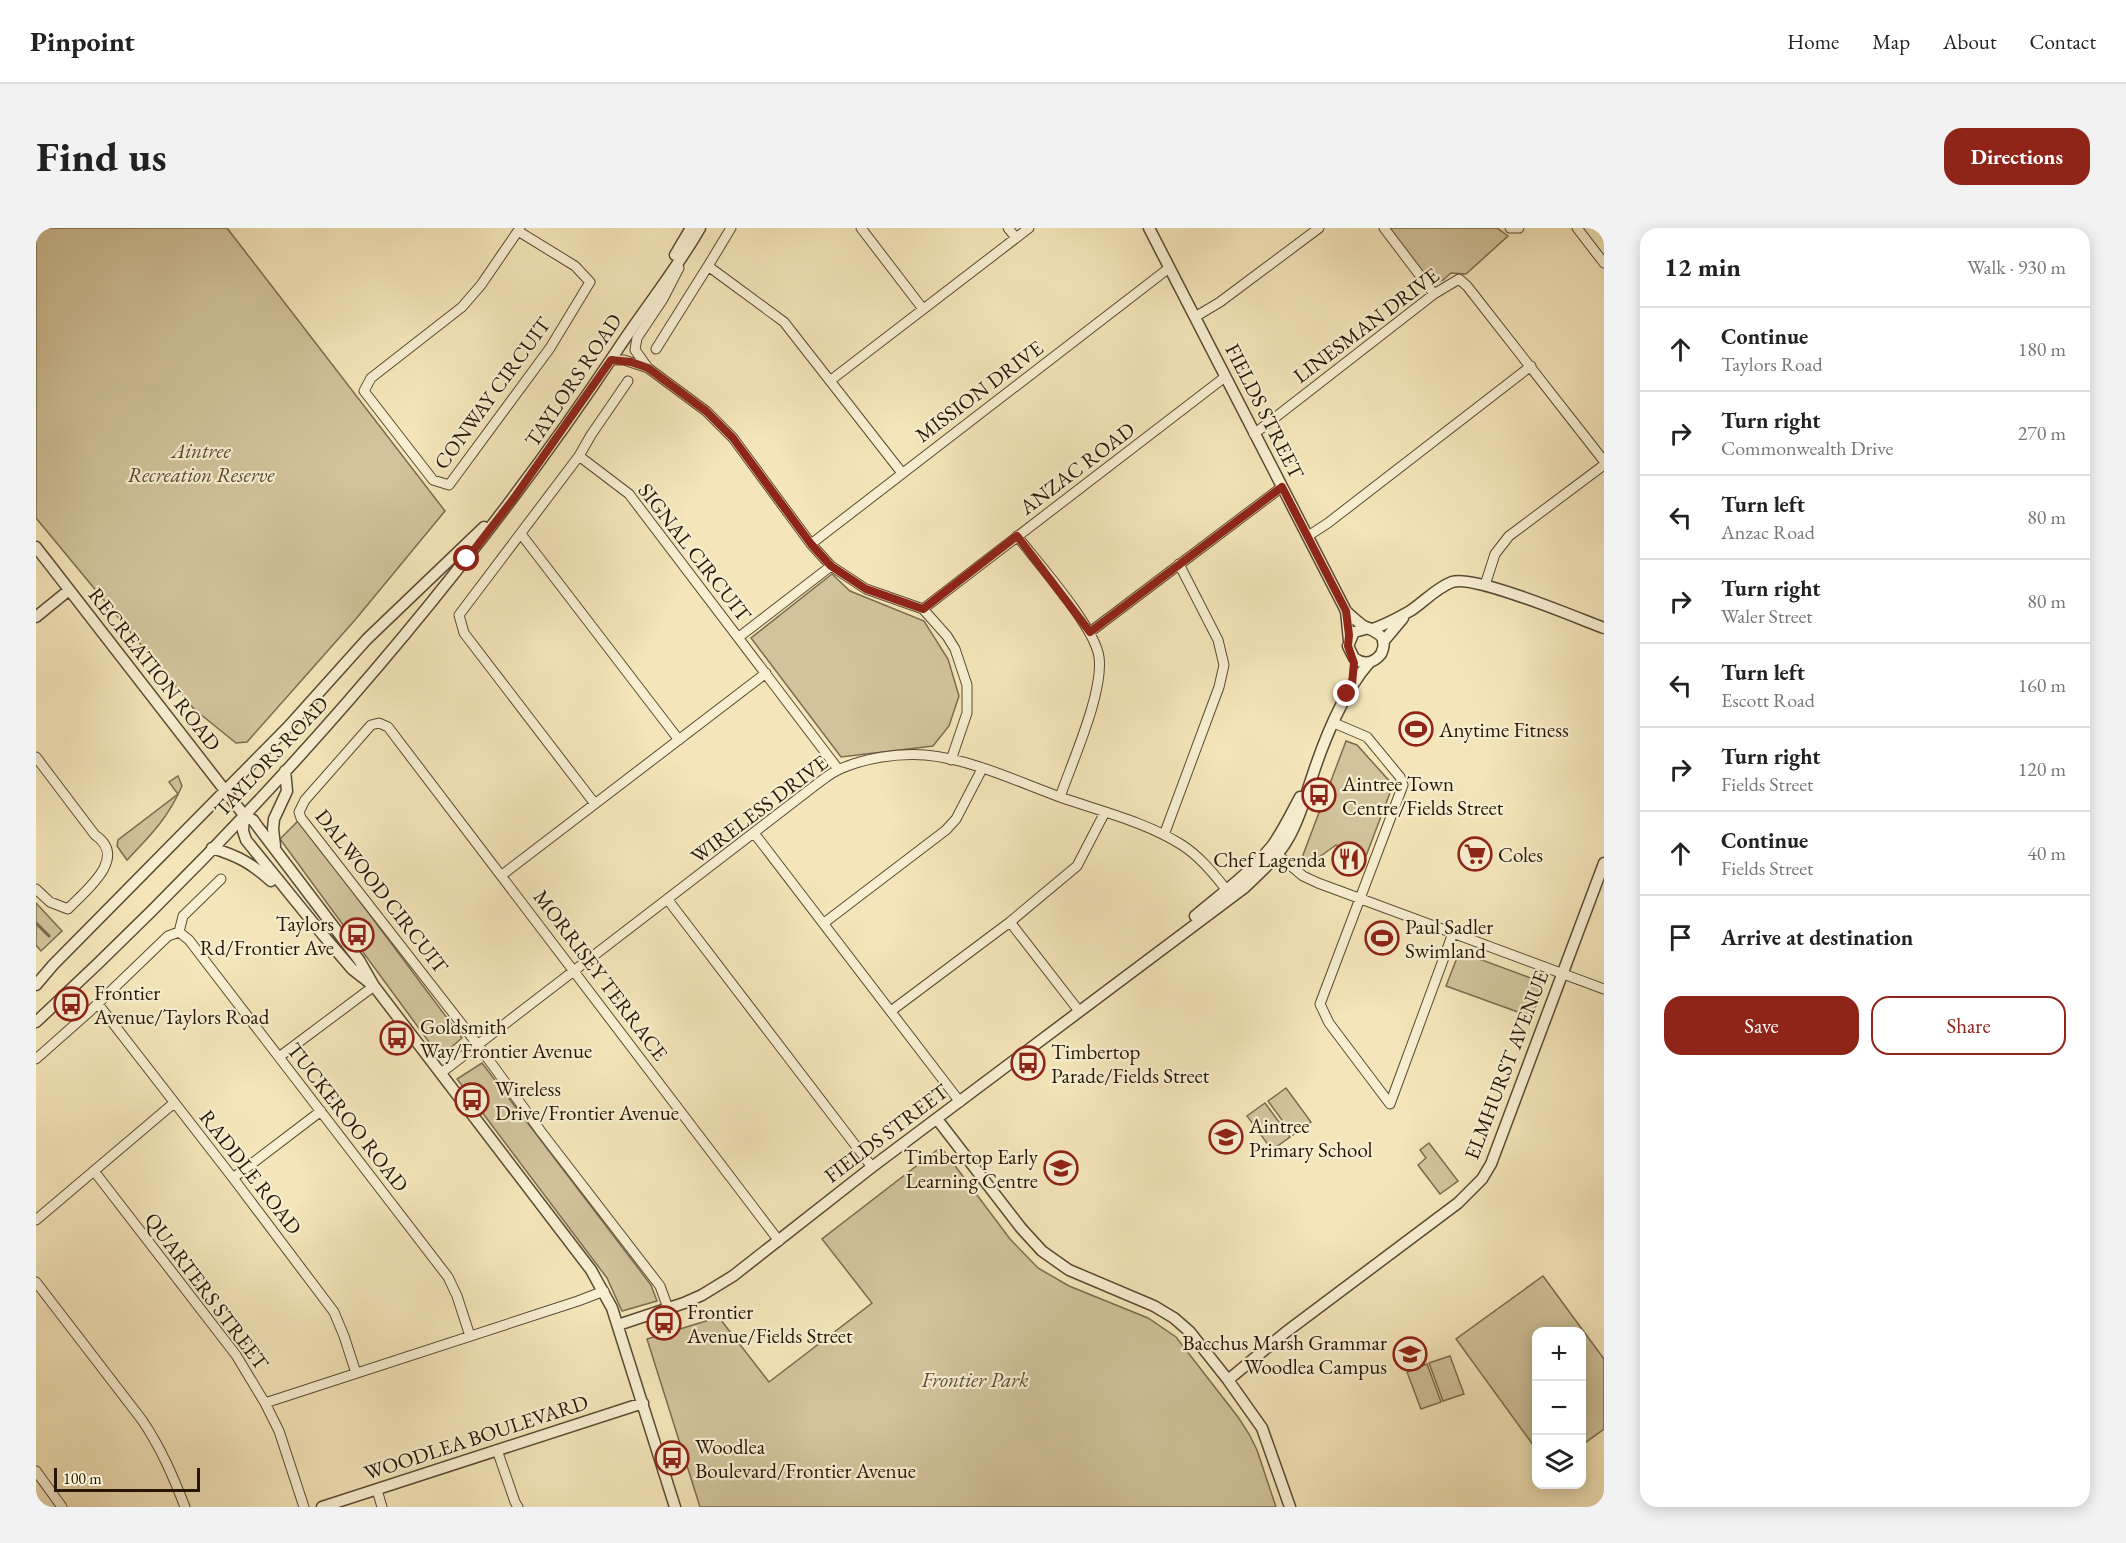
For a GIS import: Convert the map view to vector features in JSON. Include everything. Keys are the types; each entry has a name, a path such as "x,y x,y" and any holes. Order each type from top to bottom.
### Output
{"street":[{"name":"TAYLORS ROAD","path":"36,1022 81,980 244,815 418,620 514,498 611,360 642,313 691,228"},
{"name":"TAYLORS ROAD","path":"687,236 700,228"},
{"path":"656,349 730,228"},
{"path":"861,228 924,309"},
{"path":"1008,228 1016,238"},
{"path":"831,380 1029,228"},
{"name":"FIELDS STREET","path":"1149,228 1346,611 1349,641"},
{"path":"1195,317 1220,303 1319,228"},
{"path":"1384,228 1434,294"},
{"path":"1510,228 1518,228"},
{"path":"1577,228 1604,263"},
{"name":"CONWAY CIRCUIT","path":"519,230 575,266 590,282 550,348 449,485 433,480 364,391 371,378 462,307 481,285 519,230"},
{"path":"687,236 663,299 634,345 637,355 648,368 718,422 733,438 811,544 831,566 866,589 923,609 947,636 955,649 967,685 967,713 951,760"},
{"path":"708,266 784,322 902,473"},
{"name":"MISSION DRIVE","path":"811,544 1169,268"},
{"name":"LINESMAN DRIVE","path":"1254,434 1434,294 1454,281 1463,281 1604,463"},
{"path":"611,360 631,362 648,368"},
{"path":"1308,536 1531,366"},
{"name":"ANZAC ROAD","path":"923,609 1225,377"},
{"path":"595,804 464,633 459,615 579,456 628,381"},
{"name":"SIGNAL CIRCUIT","path":"579,456 629,494 838,769"},
{"path":"1485,585 1495,554 1509,536 1604,463"},
{"path":"1090,632 1282,487"},
{"name":"TAYLORS ROAD","path":"36,985 53,965 288,727 367,639 514,498"},
{"path":"521,534 680,740"},
{"path":"1017,536 1090,632 1099,656 1098,687 1060,797"},
{"name":"RECREATION ROAD","path":"36,547 244,815 253,820 359,960 374,986"},
{"path":"1164,835 1219,687 1224,665 1218,640 1179,564"},
{"path":"739,637 831,566"},
{"path":"1383,642 1410,611 1441,588 1455,581 1469,581 1485,585 1604,628"},
{"path":"36,617 69,590"},
{"name":"FIELDS STREET","path":"1346,611 1371,628"},
{"path":"1371,628 1381,636 1383,642 1381,654 1369,663 1359,662 1349,651 1349,641 1354,632 1371,628 1410,611"},
{"name":"FIELDS STREET","path":"1352,684 1354,658"},
{"name":"FIELDS STREET","path":"618,1325 702,1295 718,1286 1164,946 1229,893 1254,866 1274,852 1281,832 1312,776 1352,684 1369,663"},
{"path":"502,875 766,673"},
{"path":"1334,723 1367,737 1400,777 1403,785 1320,1004 1329,1023 1390,1104 1453,933"},
{"name":"DALWOOD CIRCUIT","path":"478,1045 305,824 299,812 301,806 371,725 384,724 502,875"},
{"name":"WIRELESS DRIVE","path":"441,1073 838,769 869,759 924,755 951,760 1105,812 1164,835 1183,845 1200,859 1229,893"},
{"path":"36,757 40,769 95,835 103,841 108,852 105,870 68,909 50,902 36,889"},
{"path":"824,923 946,830 956,819 982,769"},
{"path":"275,849 274,819 287,791 285,771"},
{"path":"891,1011 1010,922 1077,866 1105,812"},
{"path":"244,815 243,831 246,840 352,969 374,986 589,1267 604,1291 618,1325 675,1507"},
{"path":"754,833 960,1102"},
{"path":"212,848 237,855 254,865 294,901"},
{"path":"1274,852 1303,876 1604,989"},
{"name":"ELMHURST AVENUE","path":"1228,1380 1286,1332 1458,1203 1482,1179 1491,1164 1601,881 1604,863"},
{"name":"MORRISEY TERRACE","path":"502,875 779,1241"},
{"path":"36,1059 98,1004 168,936 179,932 183,916 221,879"},
{"path":"668,900 872,1167"},
{"path":"1010,922 1079,1011"},
{"name":"TUCKEROO ROAD","path":"179,932 189,940 448,1277 470,1336"},
{"path":"279,1058 374,986"},
{"name":"RADDLE ROAD","path":"98,1004 334,1312 356,1373"},
{"path":"478,1045 542,1133 660,1286 668,1308"},
{"path":"36,1220 174,1103"},
{"path":"233,1178 321,1111"},
{"path":"938,1119 1021,1228 1042,1251 1069,1270 1144,1301 1174,1317 1200,1344 1262,1428 1290,1507"},
{"name":"QUARTERS STREET","path":"94,1171 236,1355 279,1431 304,1507"},
{"path":"36,1282 142,1420 172,1472 185,1507"},
{"path":"265,1403 604,1291"},
{"name":"WOODLEA BOULEVARD","path":"322,1507 643,1403"},
{"path":"497,1450 518,1507"},
{"path":"36,1471 62,1507"},
{"path":"376,1490 382,1507"}],"green space":[{"name":"Aintree Recreation Reserve","path":"36,228 227,228 445,511 355,620 247,742 236,743 194,709 36,518"},
{"path":"1389,228 1497,228 1508,236 1466,274 1451,273 1437,282 1425,275"},
{"path":"832,574 850,591 924,621 948,659 959,696 949,726 933,746 841,757 751,638"},
{"path":"1346,741 1357,745 1393,785 1366,856 1336,845 1311,863 1306,861 1303,855"},
{"path":"178,776 182,786 177,797 171,808 127,860 117,846 118,840 178,794 169,782"},
{"path":"299,820 462,1038 440,1057 280,839"},
{"path":"36,903 62,931 41,951 36,945"},
{"path":"1463,953 1539,981 1542,988 1532,1017 1446,986 1458,955"},
{"path":"482,1063 651,1285 657,1301 622,1311 607,1278 457,1079"},
{"path":"1286,1088 1311,1122 1293,1135 1268,1101"},
{"path":"1265,1103 1290,1137 1272,1150 1247,1116"},
{"path":"1429,1143 1458,1181 1440,1194 1418,1165 1426,1158 1420,1150"},
{"name":"Frontier Park","path":"941,1147 1010,1239 1038,1268 1069,1286 1148,1318 1176,1337 1249,1434 1257,1450 1276,1507 700,1507 647,1339 706,1321 717,1315 769,1382 872,1303 822,1239"},
{"path":"1543,1276 1580,1327 1532,1327 1532,1444 1456,1339"},
{"path":"1586,1335 1604,1359 1604,1429 1586,1442"},
{"path":"1450,1356 1464,1394 1443,1401 1429,1363"},
{"path":"1427,1364 1441,1402 1421,1409 1407,1372"}],"waterway":[{"path":"36,923 49,936"}],"place":[{"name":"Anytime Fitness","path":"1416,729"},
{"name":"Aintree Town Centre/Fields Street","path":"1319,795"},
{"name":"Coles","path":"1475,854"},
{"name":"Chef Lagenda","path":"1349,859"},
{"name":"Taylors Rd/Frontier Ave","path":"357,935"},
{"name":"Paul Sadler Swimland","path":"1382,938"},
{"name":"Frontier Avenue/Taylors Road","path":"71,1004"},
{"name":"Goldsmith Way/Frontier Avenue","path":"397,1038"},
{"name":"Timbertop Parade/Fields Street","path":"1028,1063"},
{"name":"Wireless Drive/Frontier Avenue","path":"472,1100"},
{"name":"Aintree Primary School","path":"1226,1137"},
{"name":"Timbertop Early Learning Centre","path":"1061,1168"},
{"name":"Frontier Avenue/Fields Street","path":"664,1323"},
{"name":"Bacchus Marsh Grammar Woodlea Campus","path":"1410,1354"},
{"name":"Woodlea Boulevard/Frontier Avenue","path":"672,1458"}],"route":[{"path":"467,559 514,498 611,360 624,360 648,368 718,422 733,438 811,544 831,566 866,589 923,609 1017,536 1090,632 1282,487 1346,611 1348,646 1354,658 1352,684 1347,694"}]}
